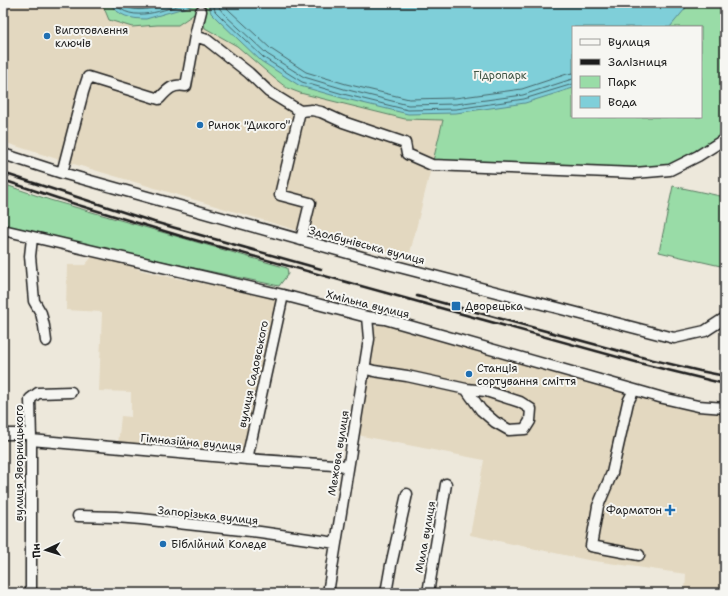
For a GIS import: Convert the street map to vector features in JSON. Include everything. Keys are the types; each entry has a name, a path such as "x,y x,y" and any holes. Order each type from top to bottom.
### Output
{"street":[{"path":"62,173 88,77 159,99 167,89 178,85 186,86 201,11"},
{"path":"195,36 207,40 249,73 269,92 300,111 312,110 321,112 343,122 405,143 407,154 432,165 635,173 670,170 698,156 725,138"},
{"path":"300,111 280,195 310,203 301,240"},
{"name":"Здолбунівська вулиця","path":"3,154 62,173 380,262 674,338 705,331 725,318"},
{"name":"Хмільна вулиця","path":"3,230 32,238 282,294 368,317 385,319 663,398 691,404 725,408"},
{"path":"32,238 30,256 34,301 41,313 46,341"},
{"name":"вулиця Садовського","path":"246,459 282,294"},
{"name":"Межова вулиця","path":"328,593 369,339 368,317"},
{"path":"364,368 466,389 486,391 520,402 531,409 530,421 525,429 509,430 495,422 481,410 466,389"},
{"path":"634,390 628,402 612,473 598,506 591,546 639,555"},
{"name":"вулиця Яворницького","path":"31,593 30,399 38,393 71,392"},
{"name":"Гімназійна вулиця","path":"3,434 246,459 348,466"},
{"name":"Мила вулиця","path":"428,593 446,484"},
{"path":"386,593 407,494"},
{"name":"Запорізька вулиця","path":"78,516 141,519 260,532 336,543"}],"shaded area":[{"path":"3,3 102,3 109,20 119,23 157,25 178,25 197,12 201,11 205,28 237,46 287,88 300,93 405,119 443,120 409,257 293,229 3,142"},
{"path":"92,257 170,277 279,298 244,456 118,445 121,416 131,417 131,392 99,391 102,312 66,310 67,265 85,265"},
{"path":"382,324 428,335 672,404 725,413 725,593 685,593 686,574 588,560 470,535 484,460 357,435 374,328 377,325"}],"green space":[{"name":"Гідропарк","path":"102,3 725,3 725,139 670,170 432,165 443,120 405,119 300,93 287,88 237,46 205,28 201,11 197,12 178,25 132,27 109,20"},
{"path":"3,184 50,200 287,268 288,274 279,286 34,234 3,225"},
{"path":"673,186 725,197 725,267 659,252"}],"water":[{"path":"109,3 201,3 146,19 125,16"},
{"path":"205,3 690,3 671,26 572,26 572,88 525,103 456,113 408,114 300,86 261,61 211,13 209,5"}],"railway":[{"path":"3,173 154,222 321,269"},
{"path":"3,180 78,205 184,237 643,364 725,384"},
{"path":"417,296 645,358 725,376"}],"place":[{"name":"Виготовлення ключів","path":"47,36"},
{"name":"Ринок \"Дикого\"","path":"200,125"},
{"name":"Дворецька","path":"456,306"},
{"name":"Станція сортування сміття","path":"469,374"},
{"name":"Фарматон","path":"670,510"},
{"name":"Біблійний Коледе","path":"163,544"}]}
